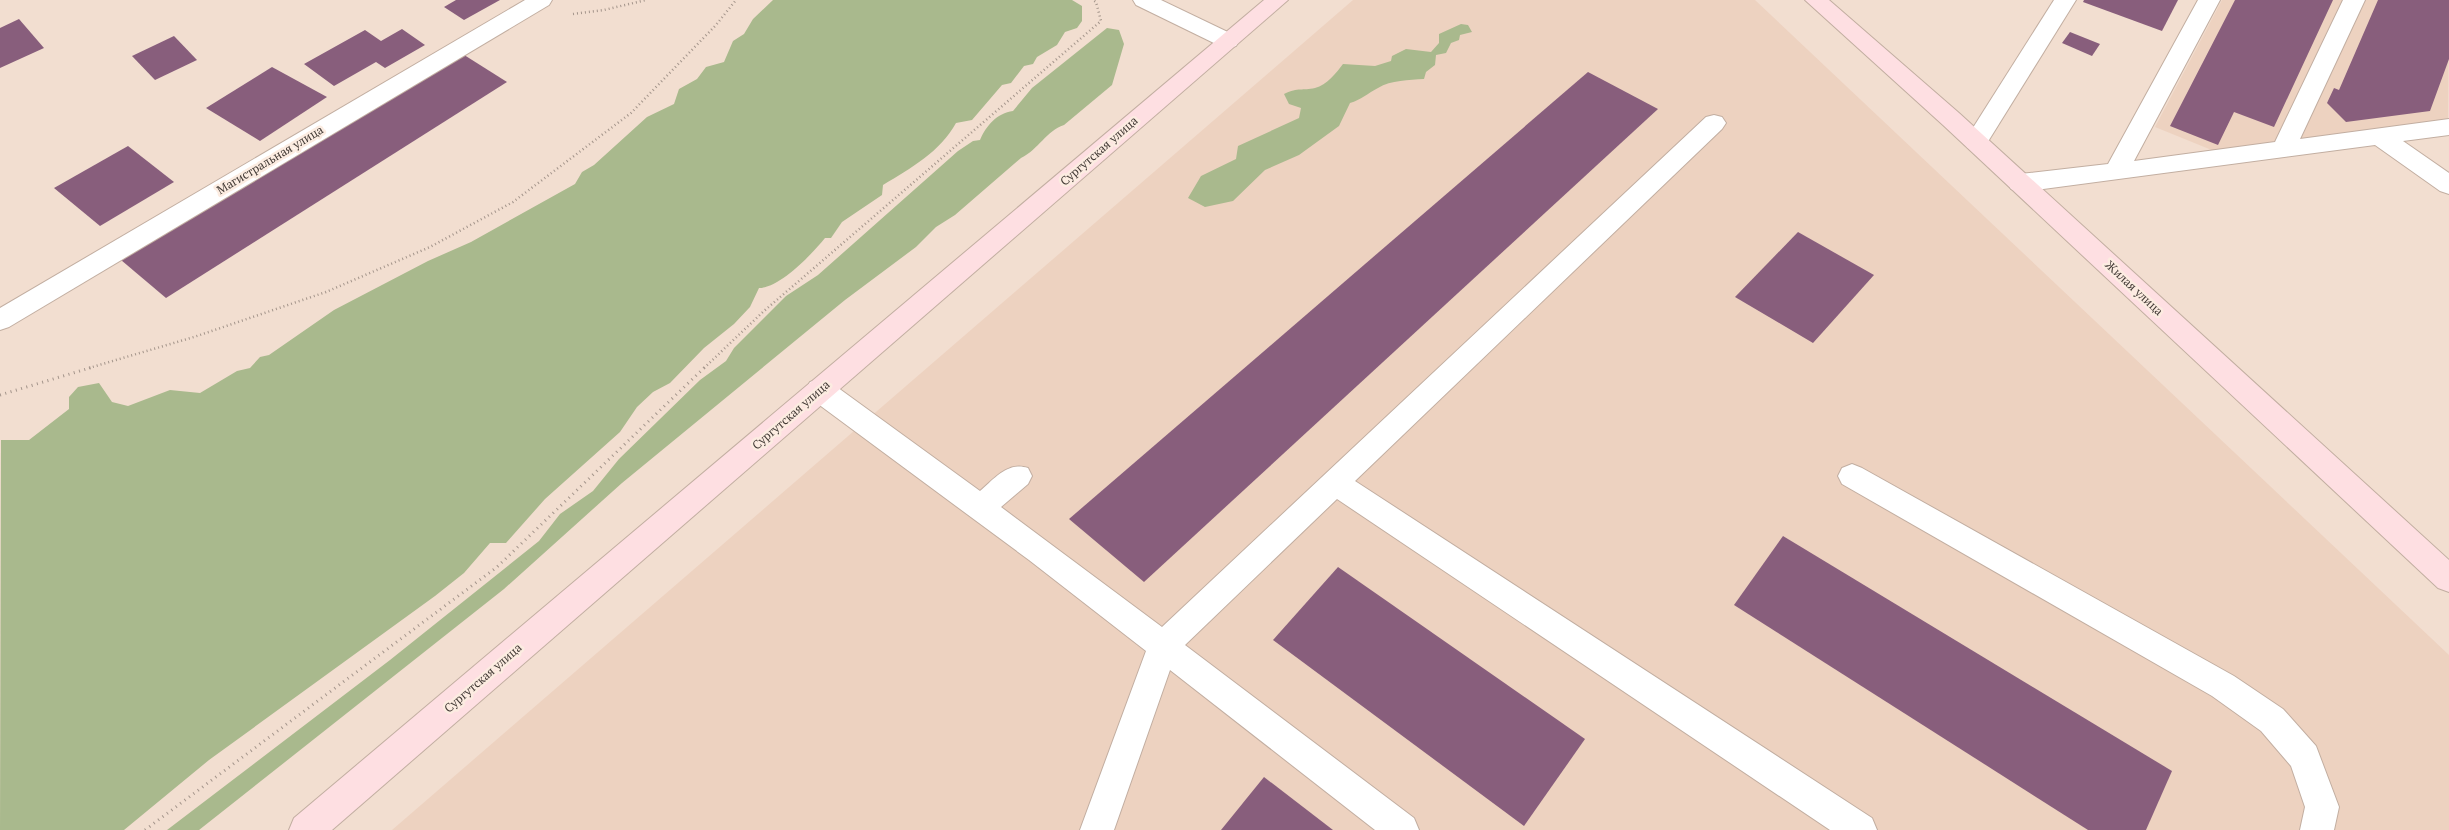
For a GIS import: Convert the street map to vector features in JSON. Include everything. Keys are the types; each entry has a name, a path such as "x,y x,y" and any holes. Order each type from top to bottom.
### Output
{"main road":[{"name":"Сургутская улица","path":"306,830 1277,0"},
{"name":"Жилая улица","path":"1816,0 1976,142 2449,579"}],"street":[{"name":"Магистральная улица","path":"0,320 541,0"},
{"path":"1144,0 1228,41"},
{"path":"1976,142 2065,0"},
{"path":"2116,172 2209,0"},
{"path":"2284,149 2354,0"},
{"path":"1097,830 1163,646 1714,123"},
{"path":"2020,183 2116,172 2449,127"},
{"path":"2379,136 2449,185"},
{"path":"820,390 1163,646 1402,830"},
{"path":"980,508 1018,476"},
{"path":"1852,476 2223,686 2272,720 2304,757 2322,807 2316,830"},
{"path":"1335,483 1860,830"}],"path":[{"path":"0,395 194,337 326,292 430,247 505,206 577,155 631,112 716,25 736,0"},
{"path":"145,830 497,567 764,310 1101,21 1096,2 1093,0"}],"shaded area":[{"path":"1353,0 1755,0 2449,655 2449,830 392,830"},
{"path":"2222,0 2449,0 2448,120 2219,153 2155,127"}],"green space":[{"path":"773,0 1072,0 1082,6 1082,21 1077,28 1065,32 1057,45 1037,57 1033,64 1024,66 1011,83 1002,85 972,120 956,123 942,143 933,151 914,166 883,185 882,195 842,222 831,238 825,238 795,269 767,287 759,288 750,307 734,324 704,348 670,383 653,392 637,407 620,432 545,499 506,543 490,543 464,573 435,596 209,760 124,830 0,830 1,440 29,440 69,409 69,397 78,387 99,383 112,402 128,406 170,390 200,393 237,371 250,368 260,357 269,355 334,310 428,261 471,242 575,184 582,172 594,165 647,117 674,104 679,89 697,79 706,67 724,62 733,41 744,34 753,19"},
{"path":"1461,24 1468,25 1472,32 1460,35 1459,40 1451,43 1446,53 1436,55 1435,65 1426,72 1424,79 1389,83 1350,103 1339,126 1299,155 1265,170 1233,201 1205,207 1188,198 1201,176 1236,159 1238,146 1299,118 1301,108 1289,104 1284,94 1311,89 1323,84 1343,64 1375,66 1391,61 1392,56 1406,49 1431,52 1439,43 1439,34"},
{"path":"1107,28 1119,30 1124,44 1112,85 1064,125 1052,131 1033,150 1021,158 955,215 936,227 916,247 845,300 622,483 504,589 199,830 167,830 390,660 539,541 560,514 593,491 619,459 700,380 726,361 734,348 786,296 818,275 958,151 973,141 980,140 985,130 997,117 1013,111 1032,88"}],"building":[{"path":"456,0 500,0 464,20 444,7"},
{"path":"2084,0 2178,0 2162,31 2083,2"},
{"path":"2235,0 2333,0 2274,127 2234,112 2218,145 2170,126"},
{"path":"2378,0 2449,0 2449,59 2430,111 2346,122 2327,103 2334,88 2339,90"},
{"path":"19,19 44,48 0,68 0,28"},
{"path":"402,29 425,45 385,68 376,62 334,86 304,64 365,30 381,41"},
{"path":"2070,32 2100,44 2092,56 2062,43"},
{"path":"174,36 197,60 155,80 132,56"},
{"path":"461,53 507,82 166,298 121,260"},
{"path":"272,67 327,97 260,141 206,108"},
{"path":"1588,72 1658,109 1144,582 1069,519"},
{"path":"128,146 174,182 100,226 54,188"},
{"path":"1798,232 1874,275 1813,343 1735,297"},
{"path":"1783,536 2172,771 2146,830 2088,830 1734,605"},
{"path":"1338,567 1585,739 1524,826 1273,640"},
{"path":"1264,777 1333,830 1221,830"}]}
